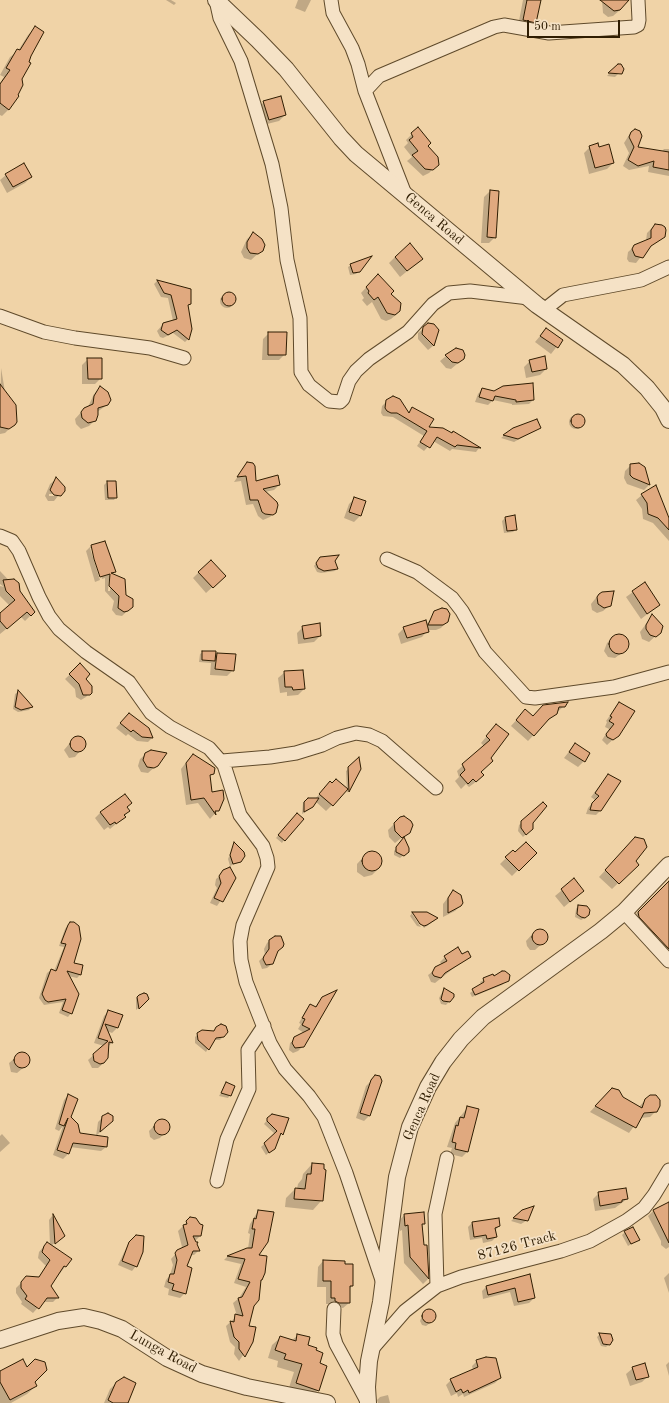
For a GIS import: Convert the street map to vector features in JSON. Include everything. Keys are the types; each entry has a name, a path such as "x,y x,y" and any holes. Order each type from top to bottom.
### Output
{"street":[{"name":"Genca Road","path":"216,0 286,69 341,138 356,154 544,310 623,365 647,388 663,408 669,420"},
{"path":"216,0 218,13 241,61 272,164 281,208 287,260 300,318 301,372 309,385 329,401 340,402 343,399 349,381 356,371 369,359 408,332 433,304 449,293 470,291 529,298"},
{"path":"331,0 333,13 352,48 365,91 405,194"},
{"path":"365,91 379,76 494,27 504,25 549,33 634,27 638,25 639,20 638,0"},
{"path":"544,310 563,295 641,280 669,267"},
{"path":"0,316 44,332 75,338 150,348 184,358"},
{"path":"0,536 12,541 19,551 39,597 49,616 59,629 86,652 129,682 151,713 170,727 209,748 222,761 240,815 263,846 268,867 243,925 240,941 241,960 246,982 270,1043 285,1069 309,1096 324,1117 346,1173 383,1283"},
{"path":"387,559 417,572 452,598 462,611 485,652 526,697 535,698 614,687 669,672"},
{"path":"222,761 296,753 322,745 337,738 356,733 369,735 382,741 436,788"},
{"name":"Genca Road","path":"368,1403 367,1387 370,1350 381,1302 401,1155 419,1105 443,1062 461,1039 483,1016 594,936 624,912 669,865"},
{"path":"624,912 669,961"},
{"path":"217,1181 227,1139 249,1089 248,1050 264,1026"},
{"path":"437,1286 435,1214 447,1158"},
{"name":"87126 Track","path":"370,1350 405,1311 437,1286 461,1277 561,1251 590,1241 626,1221 644,1208 654,1196 669,1170"},
{"path":"334,1309 333,1334 336,1344 368,1403"},
{"name":"Lunga Road","path":"0,1340 58,1321 84,1317 101,1321 122,1329 167,1358 202,1374 246,1387 328,1403"}],"building":[{"path":"527,0 541,0 536,23 523,20"},
{"path":"600,0 629,0 620,10 614,11"},
{"path":"35,26 44,32 31,56 29,62 31,63 22,79 23,85 18,95 19,96 9,110 0,103 0,84 10,70 6,68 17,49 20,50"},
{"path":"618,64 621,64 624,69 622,74 608,73"},
{"path":"281,96 286,115 269,120 263,101"},
{"path":"418,127 431,143 428,146 438,157 439,165 433,170 425,169 412,155 418,151 409,140 413,137 411,133"},
{"path":"635,129 640,131 642,136 638,147 669,152 669,170 653,167 654,161 638,166 628,160 634,147 629,137 631,132"},
{"path":"598,143 599,147 609,144 614,163 595,168 589,146"},
{"path":"24,163 32,177 13,187 5,174"},
{"path":"490,190 499,191 496,238 487,237"},
{"path":"655,224 665,227 665,237 651,246 643,258 635,256 632,249 634,245 651,238 651,230"},
{"path":"253,232 262,239 265,245 263,251 258,254 250,253 247,248 247,242"},
{"path":"410,243 423,259 407,271 395,257"},
{"path":"372,256 360,272 353,273 350,264"},
{"path":"378,274 394,291 391,294 401,303 400,311 395,315 387,313 378,297 374,300 368,293 369,291 366,287"},
{"path":"157,280 191,289 191,304 188,305 192,329 189,340 177,330 168,335 161,330 163,323 177,319 171,295 164,293"},
{"path":"226,292 232,292 236,296 236,302 232,306 226,306 222,302 222,296"},
{"path":"428,323 434,324 439,330 434,346 422,334 423,327"},
{"path":"546,328 563,340 558,348 540,336"},
{"path":"268,332 287,332 286,355 268,355"},
{"path":"456,348 463,350 465,355 464,359 458,363 452,362 445,355"},
{"path":"545,356 547,369 532,372 529,360"},
{"path":"87,358 102,358 102,379 88,379"},
{"path":"533,383 534,400 516,402 516,400 495,396 493,401 479,397 482,388 494,391 503,386"},
{"path":"0,384 16,405 17,422 9,429 0,427"},
{"path":"100,386 108,392 111,400 108,405 98,408 96,421 88,423 82,418 81,412 84,408 93,404 94,396"},
{"path":"393,396 400,399 409,413 412,407 434,419 429,427 443,428 452,433 453,431 481,448 457,445 455,447 437,437 430,448 420,442 427,431 397,413 387,411 385,408 386,400"},
{"path":"575,414 581,414 585,418 585,424 581,428 575,428 571,424 571,418"},
{"path":"537,419 541,428 518,439 503,435 513,428"},
{"path":"247,462 253,463 255,466 256,481 278,475 280,485 263,489 277,502 278,505 276,513 273,515 262,512 258,500 250,500 246,476 237,477"},
{"path":"639,463 645,467 650,485 633,478 630,475 630,464"},
{"path":"56,477 65,487 65,491 61,496 54,495 50,490"},
{"path":"107,481 116,481 117,498 108,498"},
{"path":"656,485 669,518 669,530 658,518 648,514 647,503 641,494"},
{"path":"354,497 366,501 361,516 349,512"},
{"path":"515,515 517,530 507,531 505,517"},
{"path":"105,541 116,572 111,573 125,579 126,595 133,599 133,607 128,611 124,612 118,608 119,596 109,586 110,574 100,577 94,559 91,545"},
{"path":"339,555 335,561 338,569 324,571 318,568 316,563 320,557"},
{"path":"211,560 226,576 213,588 198,572"},
{"path":"14,579 19,583 20,591 35,612 31,616 27,612 7,629 0,621 0,613 15,600 6,591 3,580"},
{"path":"645,582 660,605 647,614 632,591"},
{"path":"614,591 611,606 604,608 598,604 597,597 599,594 602,592"},
{"path":"442,608 447,609 450,614 448,622 443,625 428,625 434,611"},
{"path":"652,614 663,626 661,633 656,637 650,635 646,629 646,625"},
{"path":"426,620 429,632 407,638 403,627"},
{"path":"320,623 321,636 304,639 302,626"},
{"path":"619,634 626,637 629,644 626,651 619,654 612,651 609,644 612,637"},
{"path":"202,651 216,651 215,661 202,660"},
{"path":"217,653 236,654 234,671 215,669"},
{"path":"80,663 90,674 86,679 92,686 92,693 90,695 83,695 79,684 69,674"},
{"path":"303,670 305,689 293,690 292,687 285,687 284,671"},
{"path":"18,690 33,707 21,710 15,707"},
{"path":"568,702 565,707 559,707 557,714 549,719 534,736 516,720 525,709 533,716 543,705"},
{"path":"619,702 635,711 619,736 613,740 607,737 606,734 614,724 609,721 612,717 610,716"},
{"path":"129,713 149,728 153,738 142,737 133,730 131,732 120,723"},
{"path":"496,724 509,734 491,758 493,761 481,772 484,775 476,782 473,779 468,784 460,775 465,770 462,764 490,740 486,736"},
{"path":"78,736 84,738 86,744 84,750 78,752 72,750 70,744 72,738"},
{"path":"575,743 590,753 585,762 569,752"},
{"path":"151,750 167,753 158,766 154,768 147,767 143,760 145,753"},
{"path":"193,754 215,768 214,774 210,775 212,792 223,790 224,799 219,811 215,811 216,815 204,798 191,800 186,763"},
{"path":"359,757 361,769 349,792 348,767"},
{"path":"608,774 621,781 601,811 590,810 592,803 599,796 595,793"},
{"path":"336,779 348,789 333,806 319,794 330,781 332,783"},
{"path":"125,794 132,803 127,807 130,811 124,815 126,817 116,824 115,822 110,825 100,812"},
{"path":"308,798 319,798 313,807 304,812 304,802"},
{"path":"543,802 547,806 533,823 533,829 526,835 521,828 521,821"},
{"path":"297,813 304,819 285,841 278,835"},
{"path":"404,816 411,821 413,825 410,833 402,838 395,831 394,823 400,817"},
{"path":"404,837 409,848 409,852 404,856 396,852 396,847"},
{"path":"635,837 644,839 647,847 636,861 639,865 619,884 605,870"},
{"path":"234,842 244,852 245,856 241,862 233,864 230,855"},
{"path":"526,842 537,853 519,871 505,857 513,850 515,852"},
{"path":"372,851 379,854 382,861 379,868 372,871 365,868 362,861 365,854"},
{"path":"230,867 236,878 223,902 214,898 221,883 219,876 223,870"},
{"path":"574,878 584,891 570,902 561,889"},
{"path":"669,881 669,949 639,917 638,912"},
{"path":"453,890 461,895 463,903 461,906 448,913 448,898"},
{"path":"578,905 587,906 590,910 589,915 585,918 577,914"},
{"path":"412,912 427,912 438,918 424,926 420,924"},
{"path":"70,922 74,922 79,926 81,939 74,963 83,965 81,975 67,971 79,994 72,1014 62,1010 66,999 48,1002 42,994 51,969 56,971 57,969 66,944 61,943"},
{"path":"540,929 547,934 548,937 543,944 540,945 533,940 532,937 537,930"},
{"path":"275,936 281,936 284,944 278,951 273,964 266,965 263,959 269,949 269,940"},
{"path":"458,947 462,954 468,951 471,957 445,973 441,978 434,976 432,973 435,967 447,961 444,956"},
{"path":"502,971 505,971 510,975 509,981 475,995 472,989 484,982 483,978 493,974 494,976"},
{"path":"444,988 454,994 454,997 450,1002 443,1001 441,999"},
{"path":"337,990 304,1047 295,1048 292,1043 294,1037 310,1029 302,1025 305,1019 302,1018 310,1004 316,1007 322,997"},
{"path":"144,993 147,994 149,999 139,1009 137,997"},
{"path":"108,1010 123,1015 118,1028 105,1024 113,1043 109,1042 108,1058 104,1063 100,1064 94,1061 93,1054 108,1041 98,1038"},
{"path":"221,1024 226,1026 228,1032 224,1037 216,1038 209,1050 198,1040 197,1033 202,1030 214,1031 216,1027"},
{"path":"22,1052 28,1054 30,1060 28,1066 22,1068 16,1066 14,1060 16,1054"},
{"path":"375,1075 380,1076 382,1081 370,1116 360,1113 371,1080"},
{"path":"226,1082 235,1086 231,1096 221,1093"},
{"path":"612,1088 619,1090 623,1097 642,1108 645,1099 650,1095 656,1095 660,1100 660,1106 657,1112 644,1113 636,1128 595,1106"},
{"path":"68,1094 78,1099 71,1117 78,1124 80,1133 108,1137 107,1147 73,1143 69,1154 57,1150 68,1118 64,1126 59,1124"},
{"path":"467,1106 479,1109 468,1152 455,1149 456,1143 452,1142 456,1125 458,1126 460,1117 464,1118"},
{"path":"108,1113 113,1116 113,1121 100,1132 102,1116"},
{"path":"272,1114 289,1118 283,1135 281,1133 275,1149 269,1153 264,1143 277,1131 267,1121 267,1118"},
{"path":"162,1119 169,1124 170,1127 165,1134 162,1135 155,1130 154,1127 159,1120"},
{"path":"312,1163 324,1164 324,1169 326,1170 323,1201 294,1199 295,1188 305,1189 307,1174 311,1174"},
{"path":"626,1188 628,1199 622,1200 622,1202 600,1206 598,1192"},
{"path":"669,1202 669,1243 653,1210"},
{"path":"534,1206 528,1221 513,1218 522,1210"},
{"path":"258,1210 274,1212 268,1242 259,1255 267,1256 265,1273 261,1280 259,1300 254,1306 249,1326 256,1327 253,1342 245,1357 239,1349 239,1342 234,1337 230,1321 234,1322 235,1314 243,1316 238,1298 242,1297 250,1282 238,1279 245,1259 227,1256 247,1248 252,1248 255,1229 252,1229 254,1218 256,1219"},
{"path":"424,1212 425,1224 422,1224 424,1245 427,1245 429,1279 410,1257 408,1225 405,1226 404,1214"},
{"path":"53,1214 65,1236 55,1244"},
{"path":"190,1217 196,1218 200,1224 203,1225 201,1236 193,1236 196,1242 198,1242 197,1244 200,1251 193,1251 187,1266 192,1268 186,1294 172,1290 174,1284 168,1282 170,1274 174,1274 177,1260 175,1253 177,1250 188,1245 183,1225 187,1224 186,1221"},
{"path":"499,1218 500,1226 495,1228 497,1237 487,1239 486,1235 474,1237 472,1222"},
{"path":"633,1227 640,1240 631,1244 624,1231"},
{"path":"136,1235 144,1236 143,1252 137,1267 122,1261 129,1242"},
{"path":"47,1242 72,1259 66,1267 64,1266 51,1286 59,1298 47,1298 39,1309 25,1299 27,1296 21,1288 21,1282 26,1276 39,1277 50,1260 42,1252"},
{"path":"323,1260 345,1261 345,1264 353,1264 353,1286 350,1286 350,1303 339,1303 335,1301 335,1298 331,1298 331,1281 323,1281"},
{"path":"530,1274 535,1298 518,1302 515,1288 488,1295 486,1286"},
{"path":"429,1309 434,1311 436,1316 434,1321 429,1323 424,1321 422,1316 424,1311"},
{"path":"599,1333 611,1334 613,1340 610,1345 603,1344"},
{"path":"297,1334 310,1337 308,1345 317,1348 316,1350 323,1353 320,1363 327,1366 319,1391 296,1383 302,1364 284,1359 286,1354 275,1350 280,1336 296,1341"},
{"path":"486,1357 496,1358 501,1378 469,1393 468,1390 463,1393 461,1389 456,1392 450,1379 478,1367 476,1360"},
{"path":"23,1359 27,1367 35,1359 45,1362 47,1370 35,1382 37,1386 10,1400 0,1382 0,1371"},
{"path":"645,1363 649,1377 636,1380 632,1367"},
{"path":"124,1377 136,1383 128,1403 113,1403 108,1400 116,1382"}]}
